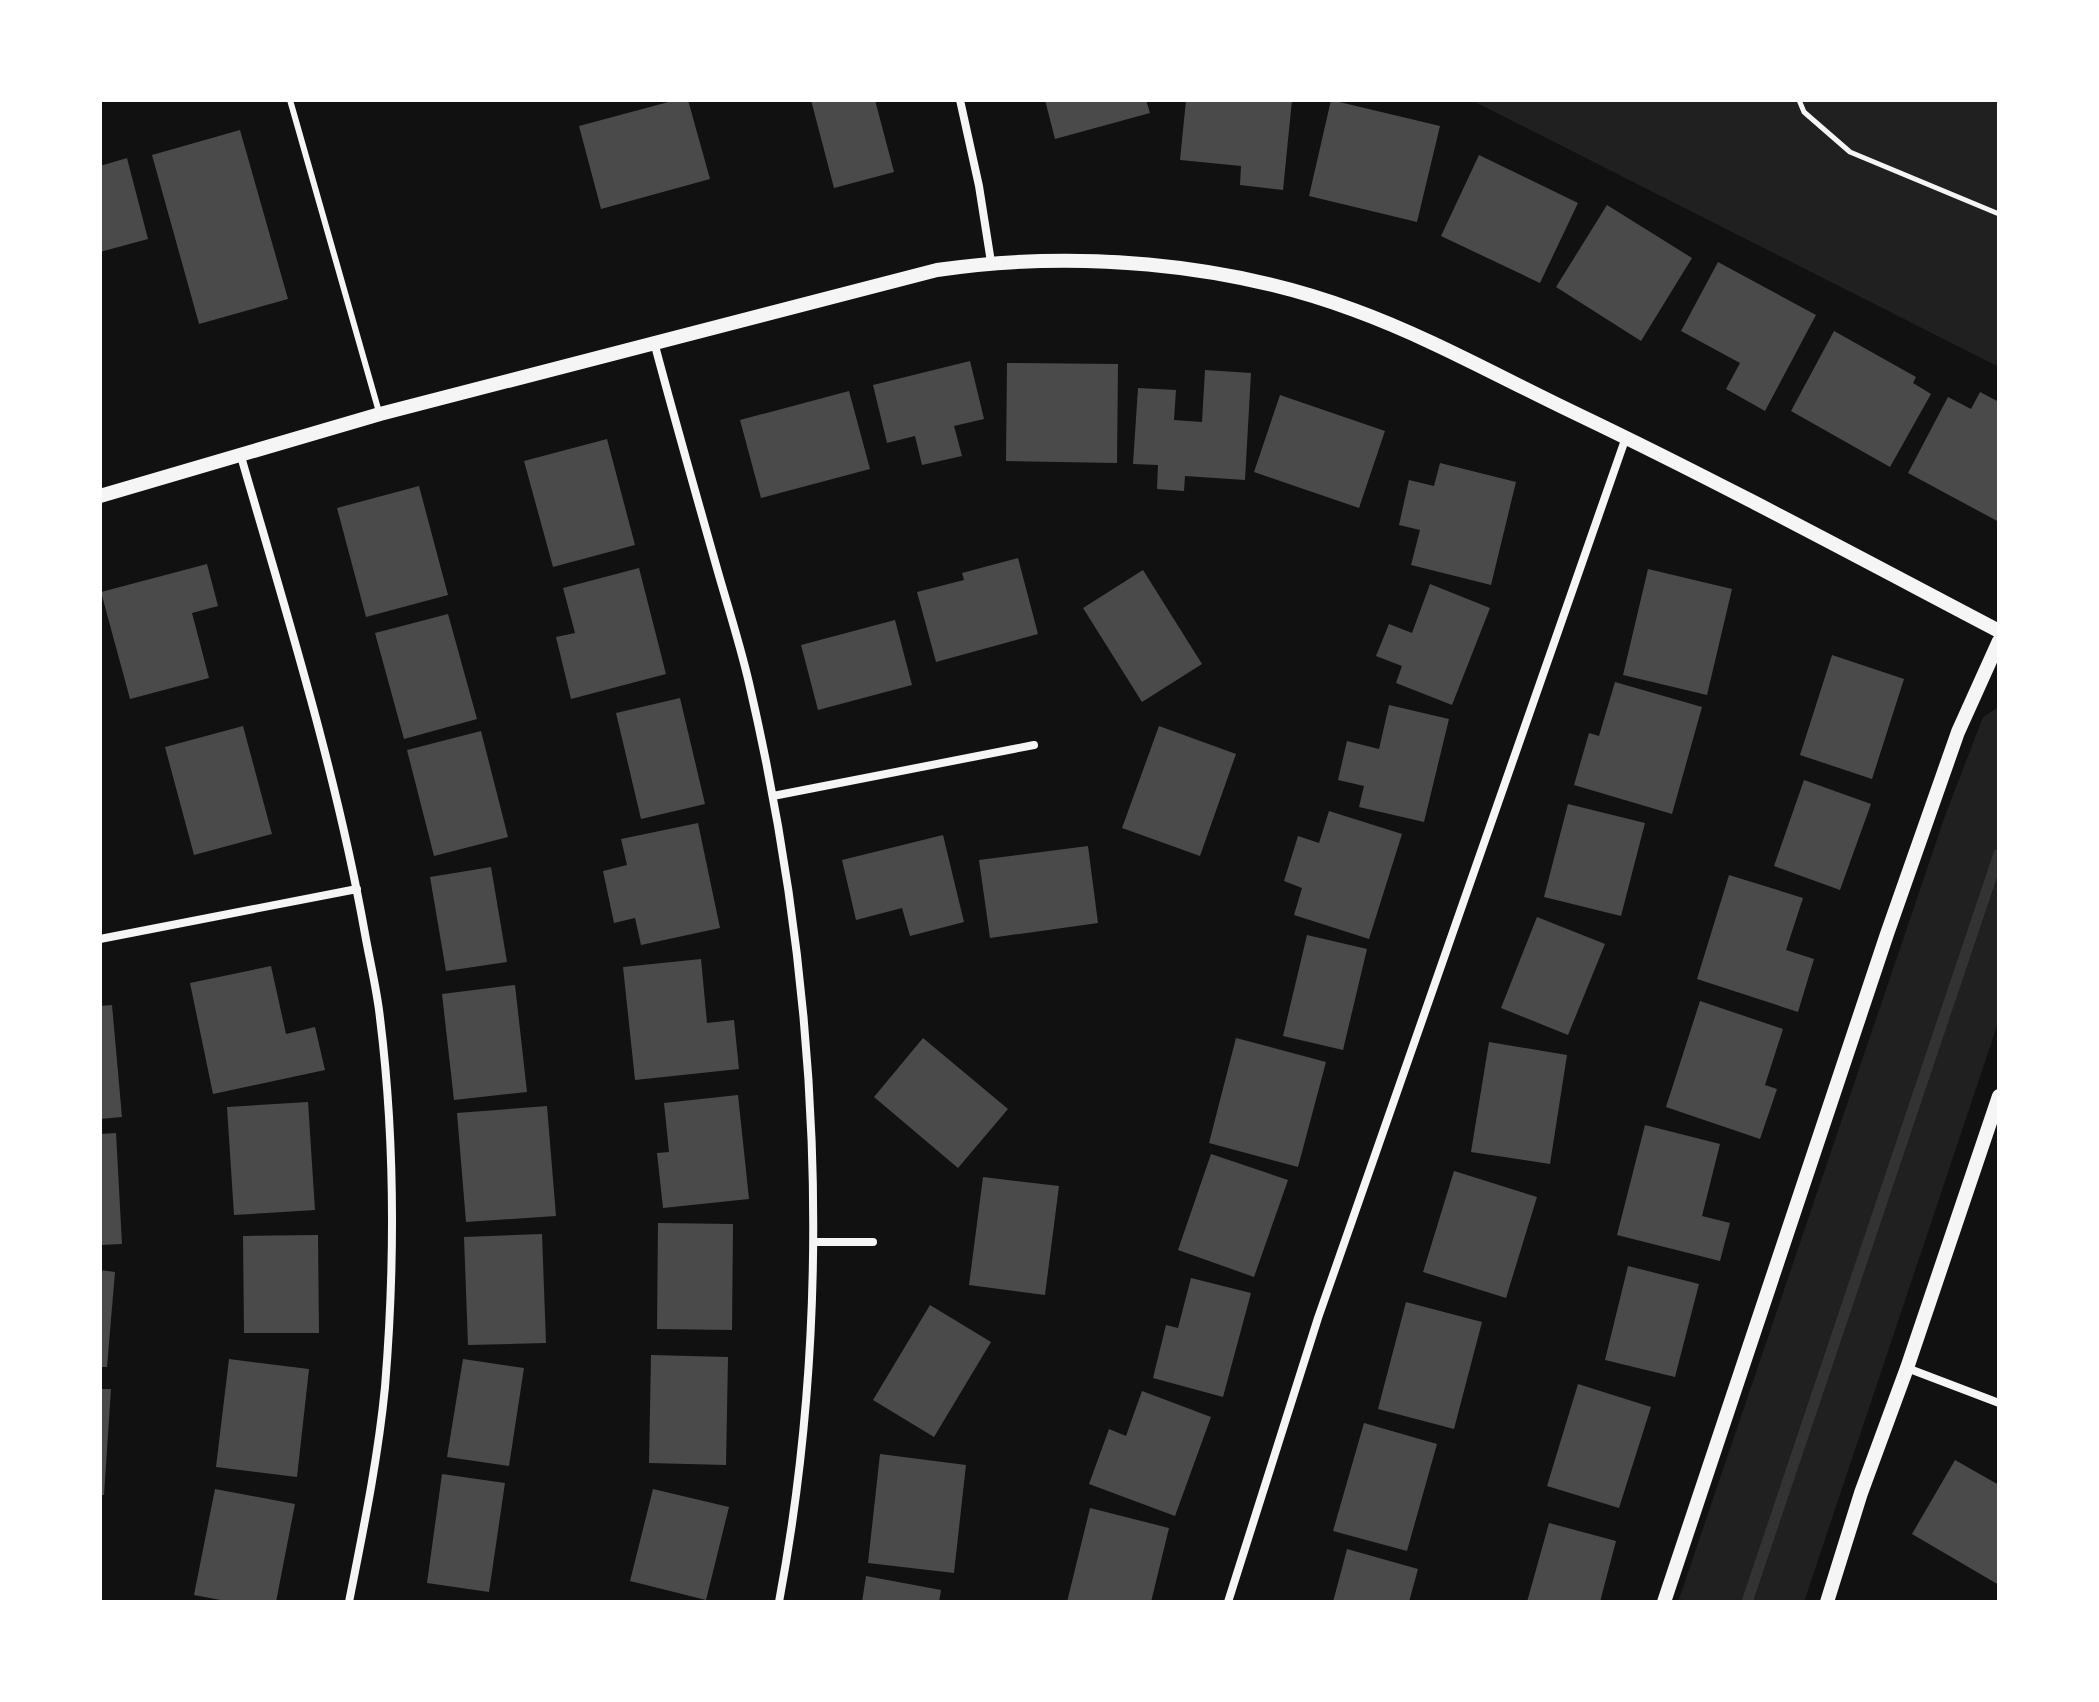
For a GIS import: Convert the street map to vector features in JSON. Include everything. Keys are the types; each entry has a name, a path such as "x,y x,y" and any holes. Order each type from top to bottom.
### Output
{"street":[{"path":"960,100 979,186 991,262"},
{"path":"100,496 380,414 887,281 991,262 1140,263 1282,288 1354,310 1626,437 1999,631"},
{"path":"654,342 748,681 773,796 807,1049 813,1146 811,1338 803,1438 779,1602"},
{"path":"1228,1602 1318,1318 1626,437"},
{"path":"240,453 326,754 357,889 380,1017 390,1148 390,1292 382,1404 367,1511 349,1602"},
{"path":"1664,1602 1897,905 1958,732 1999,641"},
{"path":"773,796 1034,745"},
{"path":"100,939 357,889"},
{"path":"1827,1602 1861,1493 1907,1368 1999,1096"},
{"path":"814,1242 873,1242"},
{"path":"1907,1368 1999,1403"}],"lane":[{"path":"290,100 380,414"}],"path":[{"path":"1799,100 1804,112 1850,152 1999,214"}],"shaded area":[{"path":"1471,100 1999,100 1999,367"},
{"path":"1999,707 1999,1020 1804,1602 1678,1602 1945,816 1983,717"}],"building":[{"path":"676,100 688,100 710,179 601,209 579,126"},
{"path":"811,100 875,100 894,172 834,188"},
{"path":"1045,100 1146,100 1150,113 1055,139"},
{"path":"1186,100 1292,100 1283,190 1240,185 1241,166 1180,160"},
{"path":"1331,100 1440,126 1417,222 1309,196"},
{"path":"240,130 288,299 199,324 152,155"},
{"path":"1479,155 1578,203 1540,283 1441,236"},
{"path":"127,158 148,239 100,252 100,166"},
{"path":"1607,205 1692,258 1641,341 1556,287"},
{"path":"1718,262 1816,315 1765,411 1726,389 1740,363 1681,331"},
{"path":"1834,331 1916,377 1913,383 1931,394 1890,467 1791,411"},
{"path":"970,361 984,419 954,426 962,456 922,465 915,436 887,443 873,385"},
{"path":"1007,363 1118,364 1117,463 1006,461"},
{"path":"1205,370 1251,373 1245,480 1185,476 1184,491 1157,489 1158,465 1133,464 1138,388 1176,390 1174,420 1202,422"},
{"path":"849,391 870,469 761,498 740,420"},
{"path":"1980,392 1999,402 1999,522 1908,473 1948,397 1971,409"},
{"path":"1280,395 1385,431 1359,508 1254,472"},
{"path":"607,439 635,545 553,567 524,461"},
{"path":"1440,463 1516,482 1491,585 1411,565 1420,530 1399,525 1409,480 1434,486"},
{"path":"419,486 448,595 366,617 337,508"},
{"path":"1018,558 1038,634 936,662 917,592 964,580 962,573"},
{"path":"207,564 218,606 192,613 209,678 130,699 101,592"},
{"path":"639,568 666,674 571,699 556,637 575,633 563,588"},
{"path":"1648,569 1732,589 1707,695 1623,675"},
{"path":"1143,570 1202,664 1142,702 1083,608"},
{"path":"1430,584 1490,608 1452,705 1396,683 1402,666 1376,656 1389,624 1412,633"},
{"path":"448,614 477,719 404,739 375,633"},
{"path":"895,620 912,685 818,710 801,645"},
{"path":"1832,655 1904,679 1872,779 1800,755"},
{"path":"1615,682 1702,707 1672,814 1574,785 1589,733 1599,736"},
{"path":"680,698 705,804 641,819 616,713"},
{"path":"1389,705 1449,719 1424,822 1359,807 1364,786 1338,780 1347,741 1379,749"},
{"path":"243,726 272,834 194,855 165,747"},
{"path":"1159,726 1236,754 1200,856 1122,828"},
{"path":"481,731 508,837 434,856 407,750"},
{"path":"1804,780 1871,804 1840,890 1774,866"},
{"path":"1568,804 1645,823 1621,916 1544,897"},
{"path":"1329,811 1402,834 1369,939 1294,915 1302,888 1284,881 1298,836 1319,843"},
{"path":"698,823 720,928 641,945 635,918 614,923 603,871 627,865 621,839"},
{"path":"943,835 964,922 910,936 902,908 856,920 842,860"},
{"path":"1088,846 1098,923 990,938 979,860"},
{"path":"491,867 507,962 446,971 430,877"},
{"path":"1729,875 1803,898 1786,950 1814,959 1798,1012 1697,979"},
{"path":"1537,917 1605,944 1568,1035 1501,1008"},
{"path":"1307,935 1367,949 1343,1050 1283,1036"},
{"path":"701,959 707,1023 734,1020 739,1069 635,1080 623,967"},
{"path":"271,966 286,1034 315,1027 325,1070 213,1094 190,983"},
{"path":"515,985 527,1092 454,1100 442,994"},
{"path":"1700,1001 1783,1029 1765,1085 1777,1089 1760,1139 1666,1107"},
{"path":"112,1005 122,1117 100,1119 100,1006"},
{"path":"923,1038 1008,1109 958,1168 874,1097"},
{"path":"1236,1038 1326,1062 1298,1167 1209,1143"},
{"path":"1489,1042 1567,1055 1550,1164 1471,1152"},
{"path":"738,1095 749,1199 663,1208 657,1153 669,1152 664,1103"},
{"path":"308,1102 315,1210 234,1215 227,1107"},
{"path":"547,1106 556,1216 466,1222 457,1113"},
{"path":"1645,1125 1720,1144 1702,1216 1730,1223 1720,1261 1617,1235"},
{"path":"116,1133 122,1244 100,1245 100,1134"},
{"path":"1211,1154 1288,1180 1254,1277 1178,1250"},
{"path":"1454,1171 1537,1197 1506,1298 1423,1272"},
{"path":"983,1177 1059,1186 1045,1295 969,1285"},
{"path":"658,1223 733,1224 732,1330 657,1329"},
{"path":"542,1234 546,1343 468,1345 464,1237"},
{"path":"318,1235 319,1333 244,1333 243,1236"},
{"path":"1628,1266 1699,1284 1675,1377 1605,1360"},
{"path":"100,1270 115,1272 107,1367 100,1367"},
{"path":"1191,1278 1251,1293 1223,1397 1153,1378 1166,1325 1178,1328"},
{"path":"1406,1302 1482,1322 1454,1429 1378,1409"},
{"path":"930,1305 991,1342 934,1437 873,1400"},
{"path":"651,1355 728,1357 726,1465 649,1463"},
{"path":"229,1359 309,1369 297,1477 216,1467"},
{"path":"463,1359 524,1368 509,1466 447,1457"},
{"path":"1578,1384 1651,1407 1619,1508 1547,1486"},
{"path":"100,1389 111,1389 104,1495 100,1495"},
{"path":"1142,1391 1211,1417 1175,1516 1089,1484 1109,1429 1126,1436"},
{"path":"1364,1423 1437,1444 1407,1551 1333,1531"},
{"path":"880,1454 966,1465 954,1573 868,1563"},
{"path":"1955,1460 1999,1485 1999,1585 1912,1534"},
{"path":"442,1474 505,1483 489,1592 427,1583"},
{"path":"215,1489 295,1504 276,1602 231,1602 194,1595"},
{"path":"653,1489 729,1507 706,1600 630,1581"},
{"path":"1090,1508 1169,1528 1151,1602 1067,1602"},
{"path":"1549,1523 1616,1541 1600,1602 1527,1602"},
{"path":"1347,1549 1418,1569 1409,1602 1333,1602"},
{"path":"866,1576 941,1590 939,1602 862,1602"}],"waterway":[{"path":"1747,1602 1999,854"}]}
